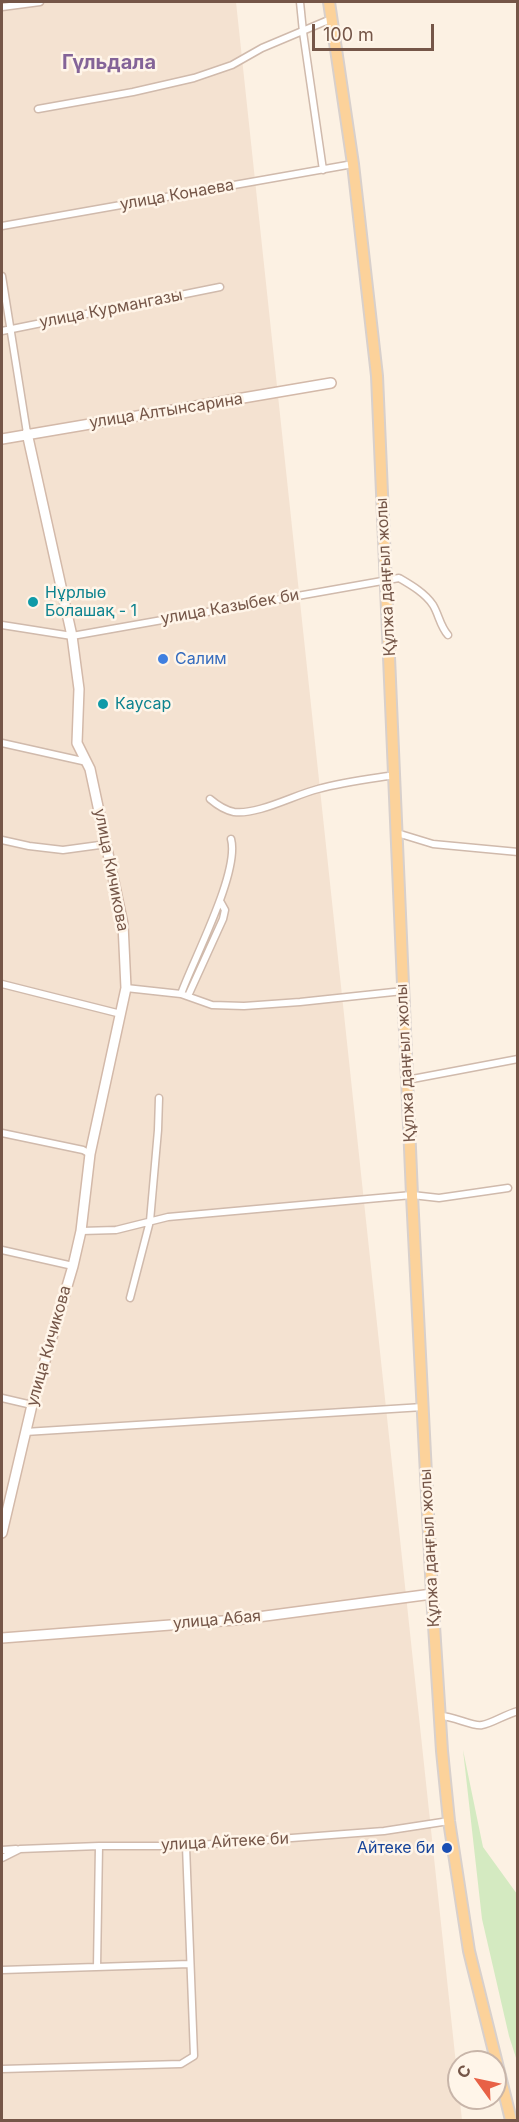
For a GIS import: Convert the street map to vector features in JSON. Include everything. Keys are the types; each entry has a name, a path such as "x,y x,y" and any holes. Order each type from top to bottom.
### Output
{"main road":[{"name":"Құлжа даңғыл жолы","path":"328,2 353,164 377,376 412,1195 432,1594 449,1821 469,1952 511,2121"}],"street":[{"path":"2,6 40,2"},
{"path":"300,2 323,170"},
{"path":"38,109 144,90 194,78 232,65 262,48 331,19"},
{"name":"улица Конаева","path":"2,226 353,164"},
{"name":"улица Кичикова","path":"2,276 27,433 72,636 79,689 77,743 87,762 107,843 123,924 126,988 90,1154 81,1231 32,1405 2,1533"},
{"name":"улица Курмангазы","path":"2,331 220,287"},
{"name":"улица Алтынсарина","path":"2,439 331,383"},
{"path":"387,579 399,578 419,590 433,605 448,635"},
{"name":"улица Казыбек би","path":"2,625 72,636 387,579"},
{"path":"2,743 87,762"},
{"path":"210,799 219,807 232,812 241,812 267,807 327,787 395,775"},
{"path":"397,834 433,844 518,852"},
{"path":"184,995 220,901 233,850 231,839"},
{"path":"2,840 63,850 107,843"},
{"path":"2,984 121,1014"},
{"path":"126,988 184,995 212,1005 243,1006 403,991"},
{"path":"407,1080 518,1059"},
{"path":"130,1298 150,1221 159,1098"},
{"path":"2,1133 83,1150 90,1154"},
{"path":"81,1231 116,1230 168,1217 412,1195 440,1198 508,1188"},
{"path":"2,1250 73,1266"},
{"path":"2,1398 32,1405"},
{"path":"25,1432 423,1407"},
{"name":"улица Абая","path":"2,1638 235,1620 432,1594"},
{"path":"440,1716 452,1716 482,1725 505,1714 518,1711"},
{"name":"улица Айтеке би","path":"2,1858 20,1849 186,1846 384,1831 449,1821"},
{"path":"98,1967 99,1846"},
{"path":"2,2069 181,2064 194,2056 186,1846"},
{"path":"2,1850 20,1849"},
{"path":"2,1970 190,1964"}],"shaded area":[{"path":"2,2 236,2 455,2050 447,2050 447,2110 461,2110 462,2120 2,2120"}],"green space":[{"path":"463,1750 483,1847 517,1894 517,2061 482,1919"}],"place":[{"name":"Нұрлыө Болашақ - 1","path":"33,602"},
{"name":"Салим","path":"163,659"},
{"name":"Каусар","path":"103,704"},
{"name":"Айтеке би","path":"447,1848"}],"district":[{"name":"Гүльдала","path":"109,63"}]}
